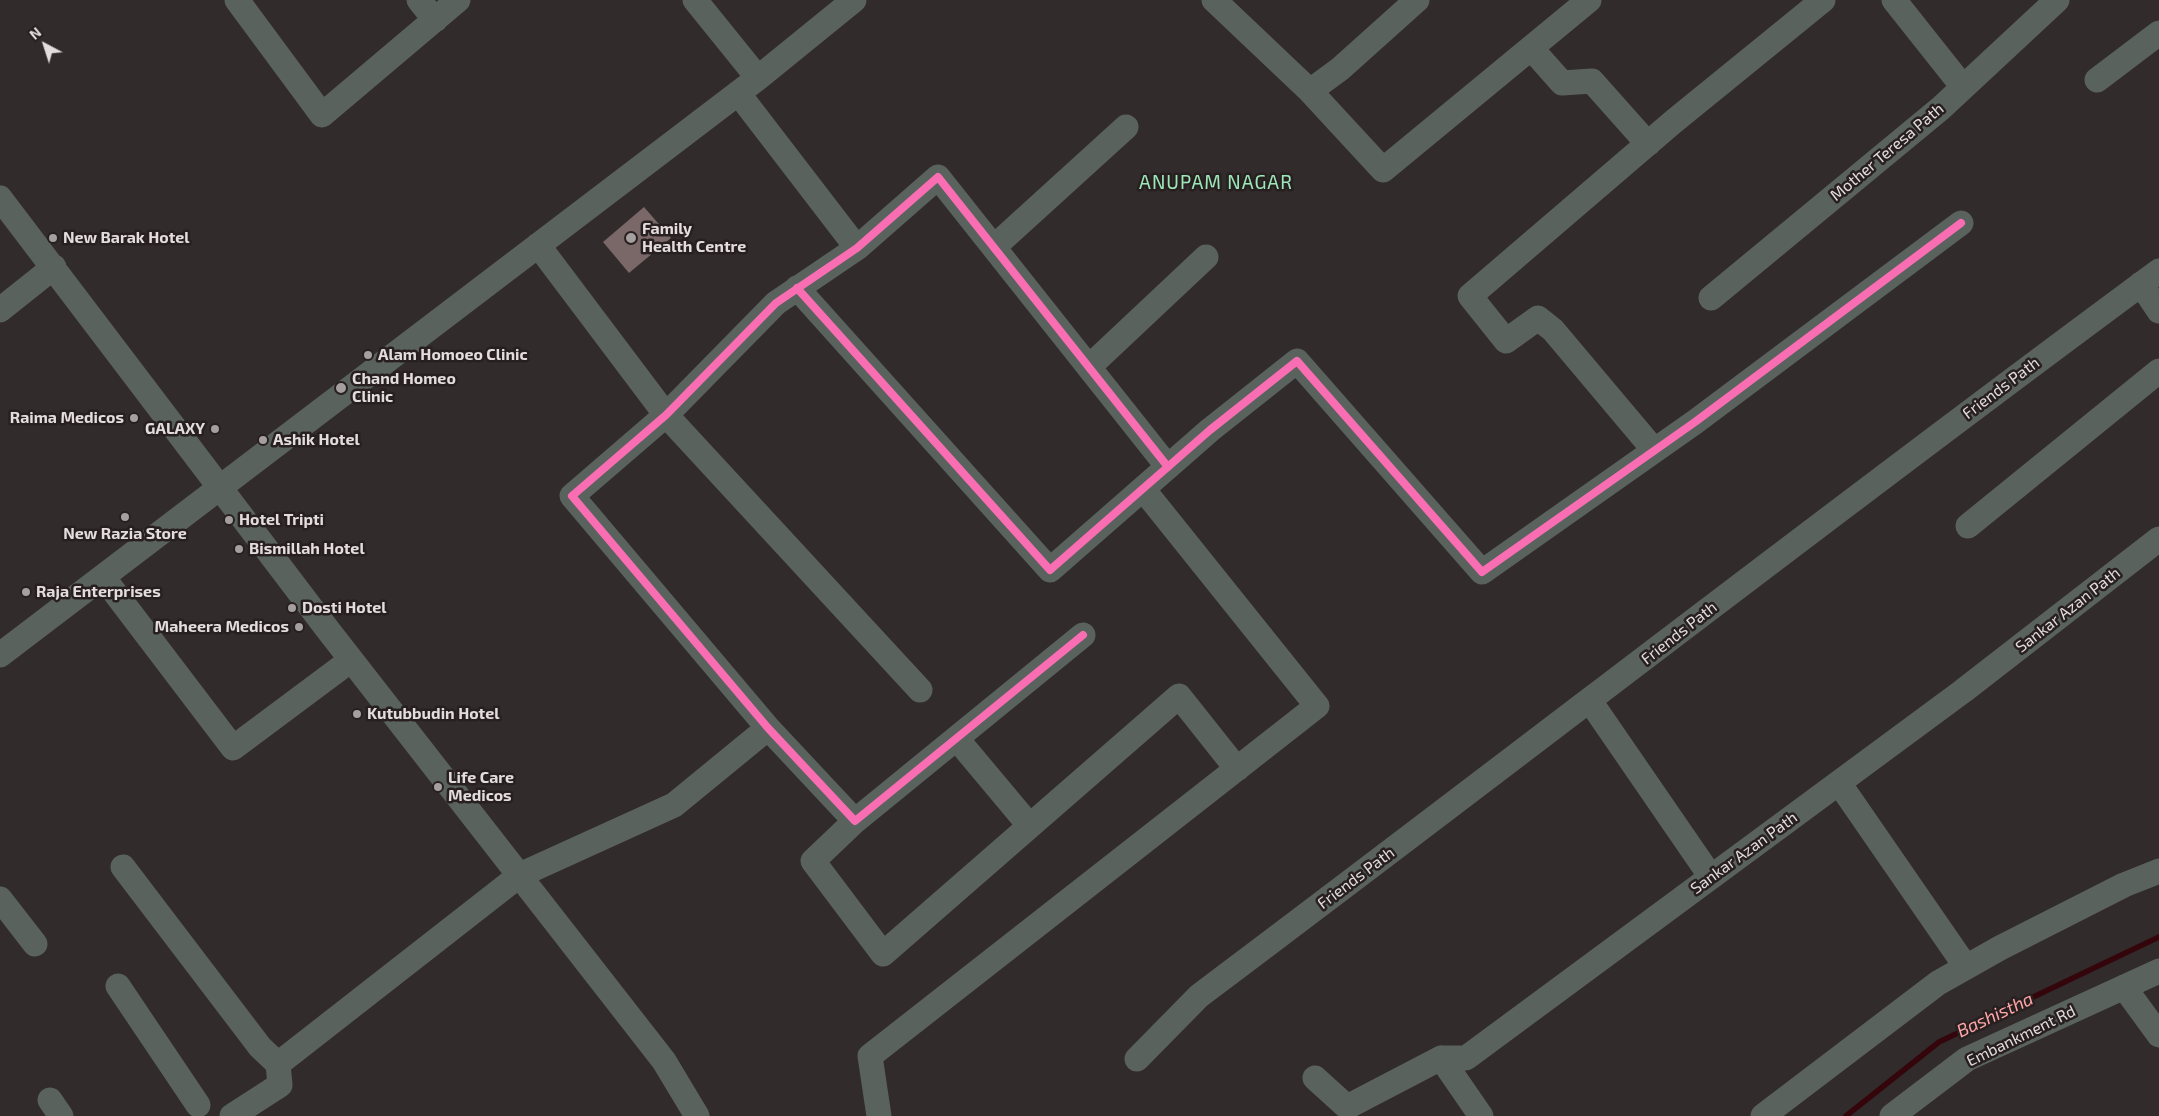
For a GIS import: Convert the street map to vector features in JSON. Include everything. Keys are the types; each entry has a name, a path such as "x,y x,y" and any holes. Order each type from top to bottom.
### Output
{"street":[{"path":"237,0 322,115 458,0"},
{"path":"419,0 435,20"},
{"path":"695,0 758,78"},
{"path":"0,655 758,78 854,0"},
{"path":"1214,0 1310,92 1383,170 1589,0"},
{"path":"1310,92 1340,69 1417,0"},
{"path":"1654,450 1553,330 1538,318 1506,341 1470,296 1648,144 1823,0"},
{"path":"1894,0 1963,87"},
{"name":"Mother Teresa Path","path":"1711,298 1963,87 2057,0"},
{"path":"2097,80 2159,33"},
{"path":"1531,48 1562,82 1592,81 1648,144"},
{"path":"738,93 857,248"},
{"path":"994,247 1126,127"},
{"path":"855,821 768,728 572,496 666,415 776,303 857,248 938,178 1168,467"},
{"path":"0,198 351,660 664,1060 697,1116"},
{"path":"797,288 1050,570 1210,430 1297,361 1482,572 1654,450 1961,223"},
{"path":"538,245 666,415 920,690"},
{"path":"1089,367 1206,257"},
{"path":"0,310 54,267"},
{"path":"2150,278 2159,311"},
{"name":"Friends Path","path":"1137,1059 1199,996 1590,701 1976,406 2150,278"},
{"path":"1968,526 2159,371"},
{"path":"879,1116 870,1056 1317,706 1143,489"},
{"name":"Sankar Azan Path","path":"1315,1078 1347,1107 1441,1058 1466,1058 1963,691 2159,539"},
{"path":"103,577 233,748 351,660"},
{"path":"1083,635 855,821 813,861 883,954 1179,696 1237,769"},
{"path":"1590,701 1711,877"},
{"path":"278,1064 520,875 674,805 768,728"},
{"path":"957,739 1029,826"},
{"path":"1839,783 1966,967"},
{"path":"122,867 260,1047 278,1064 280,1086 232,1116"},
{"path":"1763,1116 1938,983 2116,890 2159,872"},
{"path":"0,899 35,944"},
{"name":"Embankment Rd","path":"1892,1116 1967,1060 2159,971"},
{"path":"118,986 197,1112"},
{"path":"2124,987 2159,1035"},
{"path":"1441,1058 1481,1116"}],"building":[{"path":"644,207 671,238 629,273 603,242"}],"waterway":[{"name":"Bashistha","path":"1846,1116 1939,1042 2159,937"}],"cycle path":[{"path":"1083,635 855,821 768,728 572,496 666,415 776,303 857,248 938,177 1168,467"},
{"path":"797,288 1050,570 1210,430 1297,361 1482,572 1695,422 1961,223"}],"place":[{"name":"New Barak Hotel","path":"53,238"},
{"name":"Family Health Centre","path":"631,238"},
{"name":"Alam Homoeo Clinic","path":"368,355"},
{"name":"Chand Homeo Clinic","path":"341,388"},
{"name":"Raima Medicos","path":"134,418"},
{"name":"GALAXY","path":"215,429"},
{"name":"Ashik Hotel","path":"263,440"},
{"name":"New Razia Store","path":"125,517"},
{"name":"Hotel Tripti","path":"229,520"},
{"name":"Bismillah Hotel","path":"239,549"},
{"name":"Raja Enterprises","path":"26,592"},
{"name":"Dosti Hotel","path":"292,608"},
{"name":"Maheera Medicos","path":"299,627"},
{"name":"Kutubbudin Hotel","path":"357,714"},
{"name":"Life Care Medicos","path":"438,787"}],"district":[{"name":"ANUPAM NAGAR","path":"1216,183"}]}
